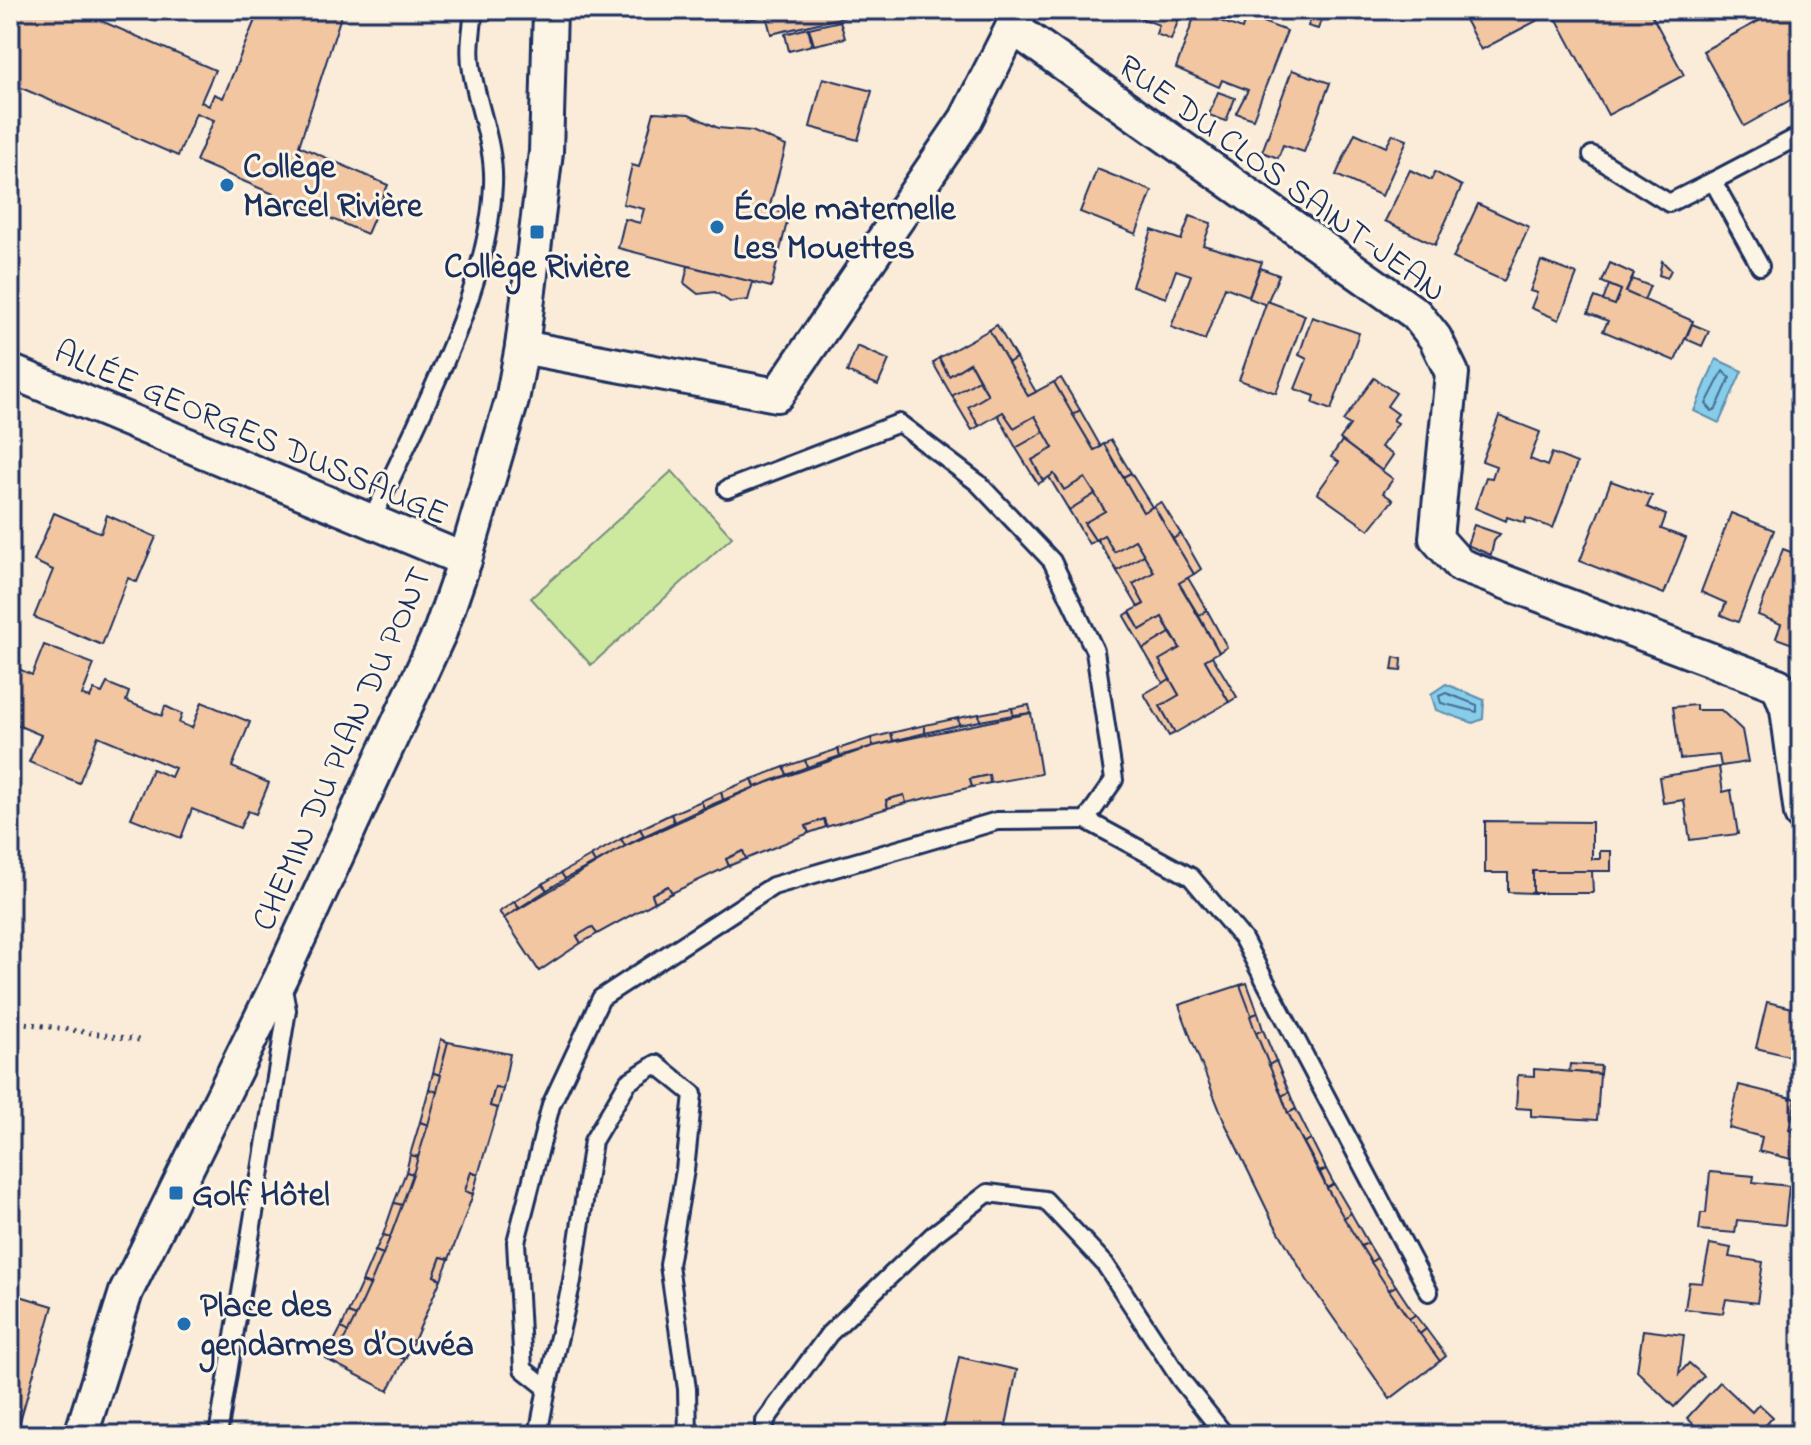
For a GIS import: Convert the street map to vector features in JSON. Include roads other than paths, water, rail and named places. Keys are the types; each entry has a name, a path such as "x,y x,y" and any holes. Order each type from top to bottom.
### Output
{"street":[{"name":"CHEMIN DU PLAN DU PONT","path":"81,1435 126,1292 281,977 440,632 465,560 512,400 522,347 546,152 550,10"},
{"path":"522,347 777,395 966,119 1017,18"},
{"name":"RUE DU CLOS SAINT-JEAN","path":"1017,18 1416,314 1435,338 1452,373 1436,538 1460,565 1778,685 1787,709 1801,814"},
{"name":"ALLÉE GEORGES DUSSAUGE","path":"10,371 465,560"}],"lane":[{"path":"371,522 453,336 486,239 493,184 491,146 471,69 474,10"},
{"path":"1592,155 1669,203 1801,135"},
{"path":"1713,181 1760,266"},
{"path":"727,489 899,423 978,483 1052,561 1095,651 1114,780 1086,820"},
{"path":"547,1388 523,1369 516,1242 551,1105 601,998 773,886 997,821 1086,820 1191,877 1243,939 1429,1292"},
{"path":"218,1435 287,1010 281,977"},
{"path":"538,1435 572,1281 593,1141 628,1082 656,1064 693,1094 685,1170 669,1265 687,1389 688,1435"},
{"path":"765,1435 765,1421 829,1334 933,1235 988,1193 1045,1200 1105,1264 1181,1380 1225,1435"}],"water":[{"path":"1716,359 1742,371 1719,423 1694,411"},
{"path":"1446,684 1484,700 1483,719 1473,723 1436,710 1431,694"}],"place":[{"name":"Collège Marcel Rivière","path":"227,185"},
{"name":"École maternelle Les Mouettes","path":"717,227"},
{"name":"Collège Rivière","path":"537,232"},
{"name":"Golf Hôtel","path":"176,1193"},
{"name":"Place des gendarmes d’Ouvéa","path":"184,1324"}]}
